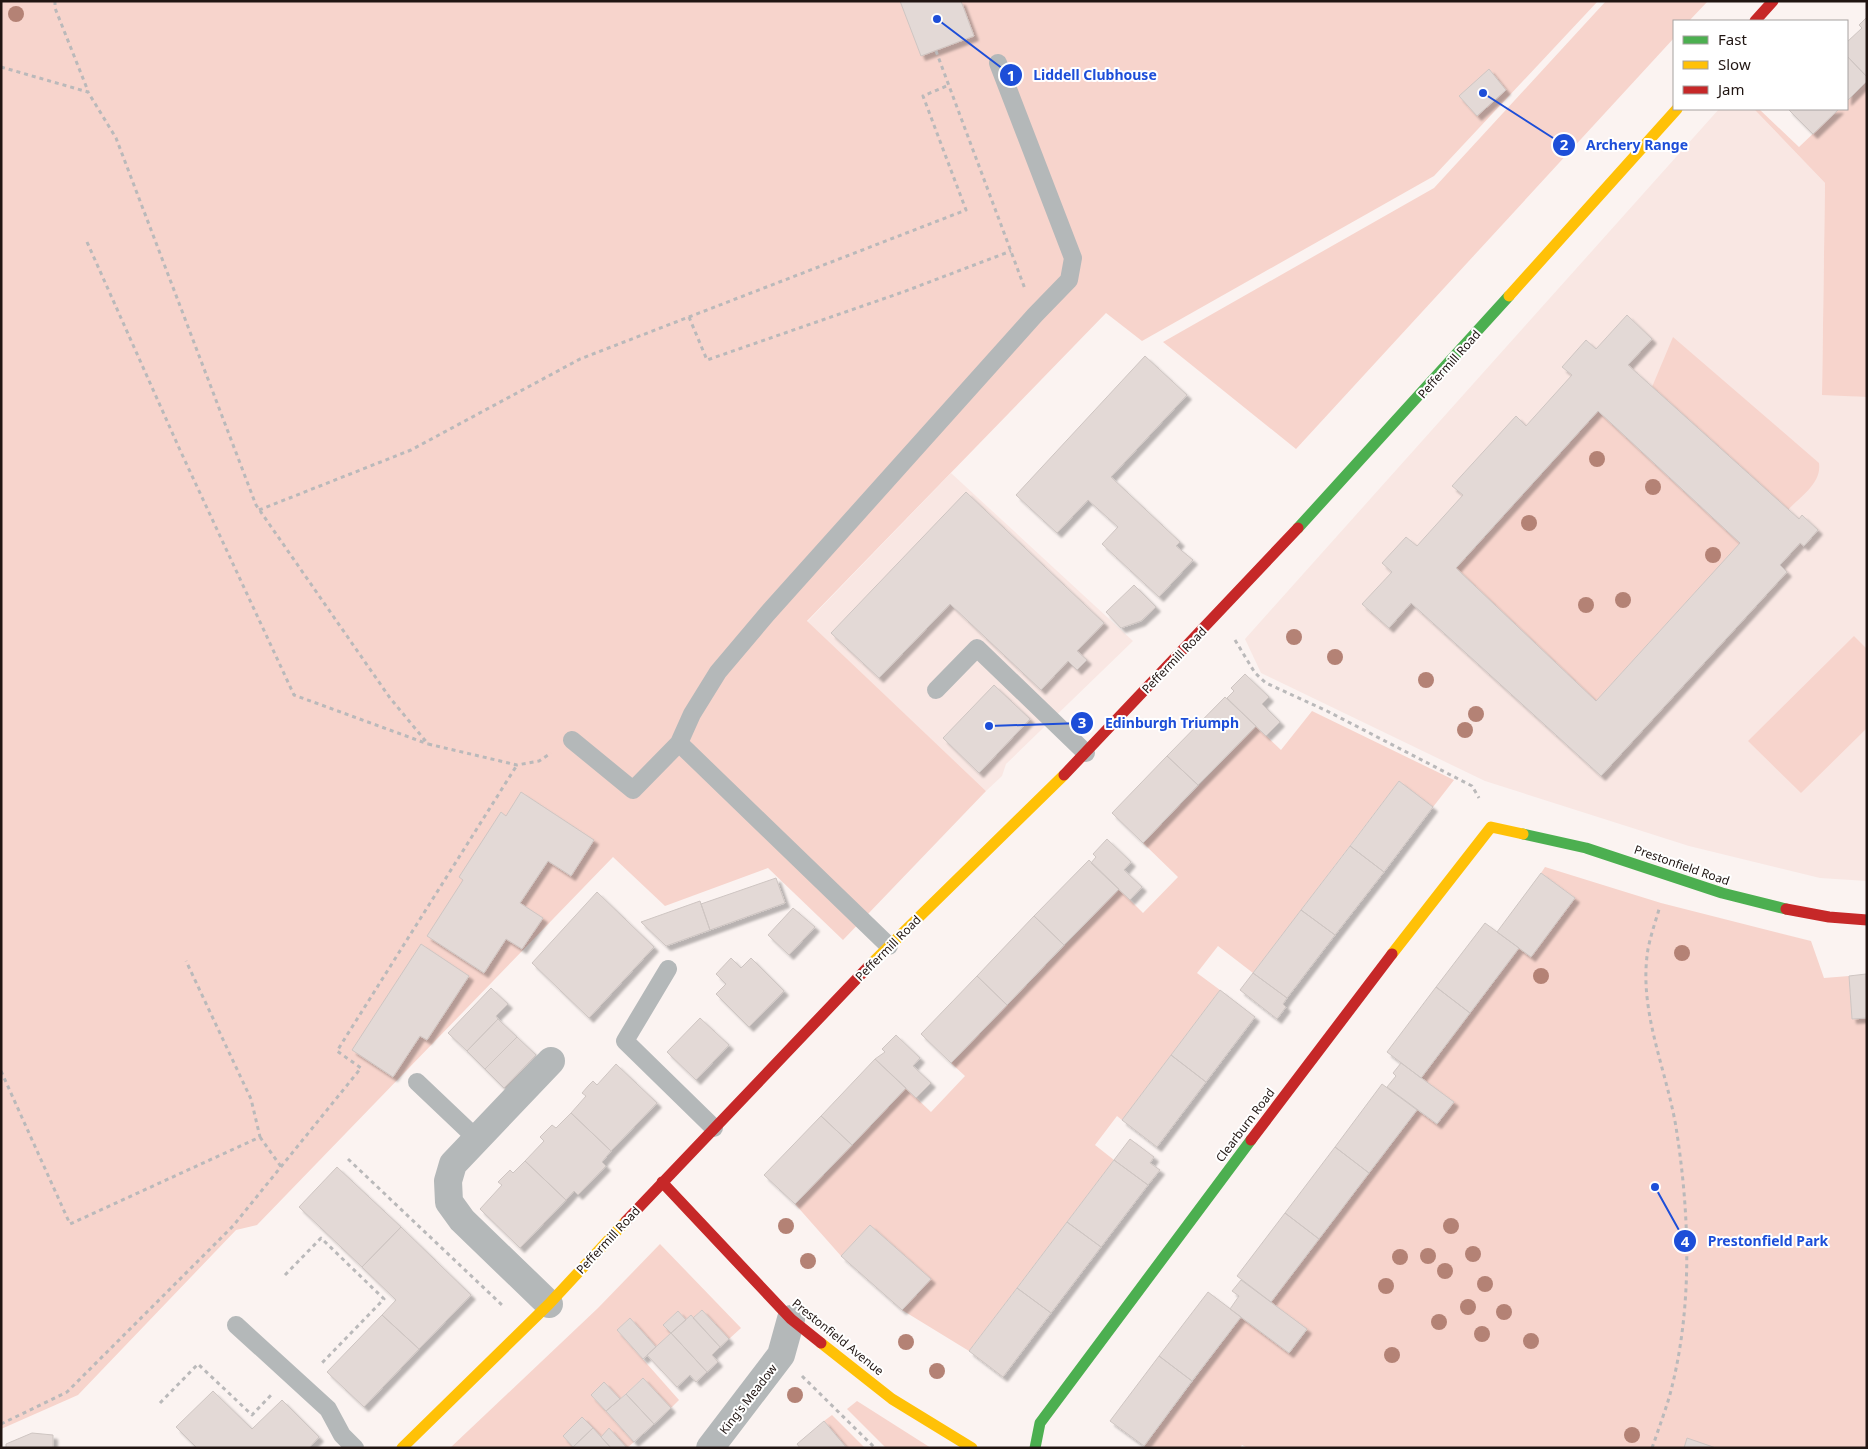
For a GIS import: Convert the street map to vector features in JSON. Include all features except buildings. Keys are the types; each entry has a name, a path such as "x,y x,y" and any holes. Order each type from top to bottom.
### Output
{"main road":[{"path":"1756,20 1773,1"},
{"name":"Peffermill Road","path":"402,1448 549,1304 662,1182 889,946 1086,753 1362,460 1676,110"},
{"name":"Prestonfield Road","path":"1491,827 1586,848 1671,877 1765,905 1829,917 1867,920"},
{"name":"Clearburn Road","path":"1035,1448 1040,1423 1344,1014 1491,827"},
{"name":"Prestonfield Avenue","path":"662,1182 791,1319 892,1399 972,1448"}],"street":[{"path":"549,1304 462,1220 449,1202 448,1181 454,1164 551,1061"},
{"name":"King's Meadow","path":"710,1448 781,1355 791,1319"}],"lane":[{"path":"572,740 633,790 679,743 692,714 718,672 767,614 1035,315 1069,280 1073,258 998,63"},
{"path":"936,690 977,648 1086,753"},
{"path":"679,743 889,946"},
{"path":"668,969 625,1041 714,1128"},
{"path":"417,1082 476,1139"},
{"path":"236,1325 328,1409 342,1435 355,1448"}],"path":[{"path":"55,1 55,8 88,92 116,138 259,510 390,698 428,744"},
{"path":"936,51 1035,315"},
{"path":"1,68 88,92"},
{"path":"259,510 411,450 580,359 966,210 922,96 949,85"},
{"path":"87,242 180,450 294,695 428,744 517,765 539,761 572,740"},
{"path":"689,317 706,360 903,292 1011,251"},
{"path":"1219,613 1260,679 1472,786 1491,827"},
{"path":"1,1424 67,1392 233,1226 282,1168 361,1068 337,1051 517,765"},
{"path":"1652,1448 1669,1398 1677,1362 1686,1274 1685,1200 1676,1126 1647,998 1648,951 1652,933 1671,877"},
{"path":"186,962 251,1099 260,1137 282,1168"},
{"path":"1,1071 70,1224 260,1137"},
{"path":"348,1159 525,1328"},
{"path":"160,1403 198,1364 252,1415 296,1380 384,1299 321,1238 285,1275"},
{"path":"781,1355 875,1448"}],"shaded area":[{"path":"1,1 1598,1 1434,176 1142,341 1106,313 807,621 986,791 843,940 768,868 665,906 613,857 257,1225 236,1230 78,1395 1,1429"},
{"path":"1606,1 1708,1 1690,20 1673,20 1673,39 1296,449 1163,342 1434,188"},
{"path":"1867,81 1867,397 1822,395 1825,183 1755,110 1760,110 1799,147 1838,110 1848,110 1848,100"},
{"path":"1718,110 1755,110 1825,183 1822,394 1867,397 1867,881 1820,878 1689,846 1485,781 1261,673 1245,639"},
{"path":"1673,337 1819,463 1819,470 1814,483 1788,510 1652,387"},
{"path":"1598,411 1740,543 1596,701 1456,568"},
{"path":"951,473 1133,641 1006,764 1002,776 986,791 807,622"},
{"path":"1854,636 1867,649 1867,728 1801,793 1748,741"},
{"path":"1312,711 1454,780 1433,807 1399,781 1253,973 1218,946 1197,973 1220,990 1122,1120 1117,1116 1095,1145 1114,1160 969,1351 902,1310 930,1279 870,1225 841,1256 795,1204 906,1088 931,1112 965,1076 951,1063 1119,889 1143,913 1178,877 1143,843 1256,726 1281,750"},
{"path":"1545,867 1661,903 1811,941 1824,978 1849,976 1852,1019 1867,1018 1867,1448 1248,1448 1242,1445 1240,1448 1148,1448 1144,1446 1241,1317 1289,1353 1307,1330 1271,1302 1417,1110 1437,1124 1453,1102 1421,1078 1519,948 1575,898 1541,873"},
{"path":"660,1244 741,1328 729,1339 702,1310 693,1318 691,1315 686,1320 678,1311 663,1325 671,1333 656,1347 630,1318 617,1330 679,1400 671,1408 643,1378 620,1399 604,1382 591,1395 634,1442 627,1448 610,1429 601,1437 582,1417 563,1436 572,1448 450,1448 598,1308"},
{"path":"857,1401 931,1448 886,1448 847,1409"},
{"path":"832,1415 865,1448 845,1448 824,1421"}],"traffic: fast":[{"path":"1298,528 1509,296"},
{"path":"1523,834 1586,848 1722,893 1786,909"},
{"path":"1035,1448 1040,1423 1251,1140"}],"traffic: slow":[{"path":"1509,296 1676,110"},
{"path":"868,967 1064,775"},
{"path":"1392,954 1491,827 1523,834"},
{"path":"402,1448 549,1304 626,1221"},
{"path":"821,1343 892,1399 972,1448"}],"traffic: jam":[{"path":"1756,20 1773,1"},
{"path":"1064,775 1298,528"},
{"path":"1786,909 1829,917 1867,920"},
{"path":"1251,1140 1392,954"},
{"path":"626,1221 868,967"},
{"path":"662,1182 791,1319 821,1343"}],"place":[{"name":"Liddell Clubhouse","path":"937,19"},
{"name":"Archery Range","path":"1483,93"},
{"name":"Edinburgh Triumph","path":"989,726"},
{"name":"Prestonfield Park","path":"1655,1187"}]}
